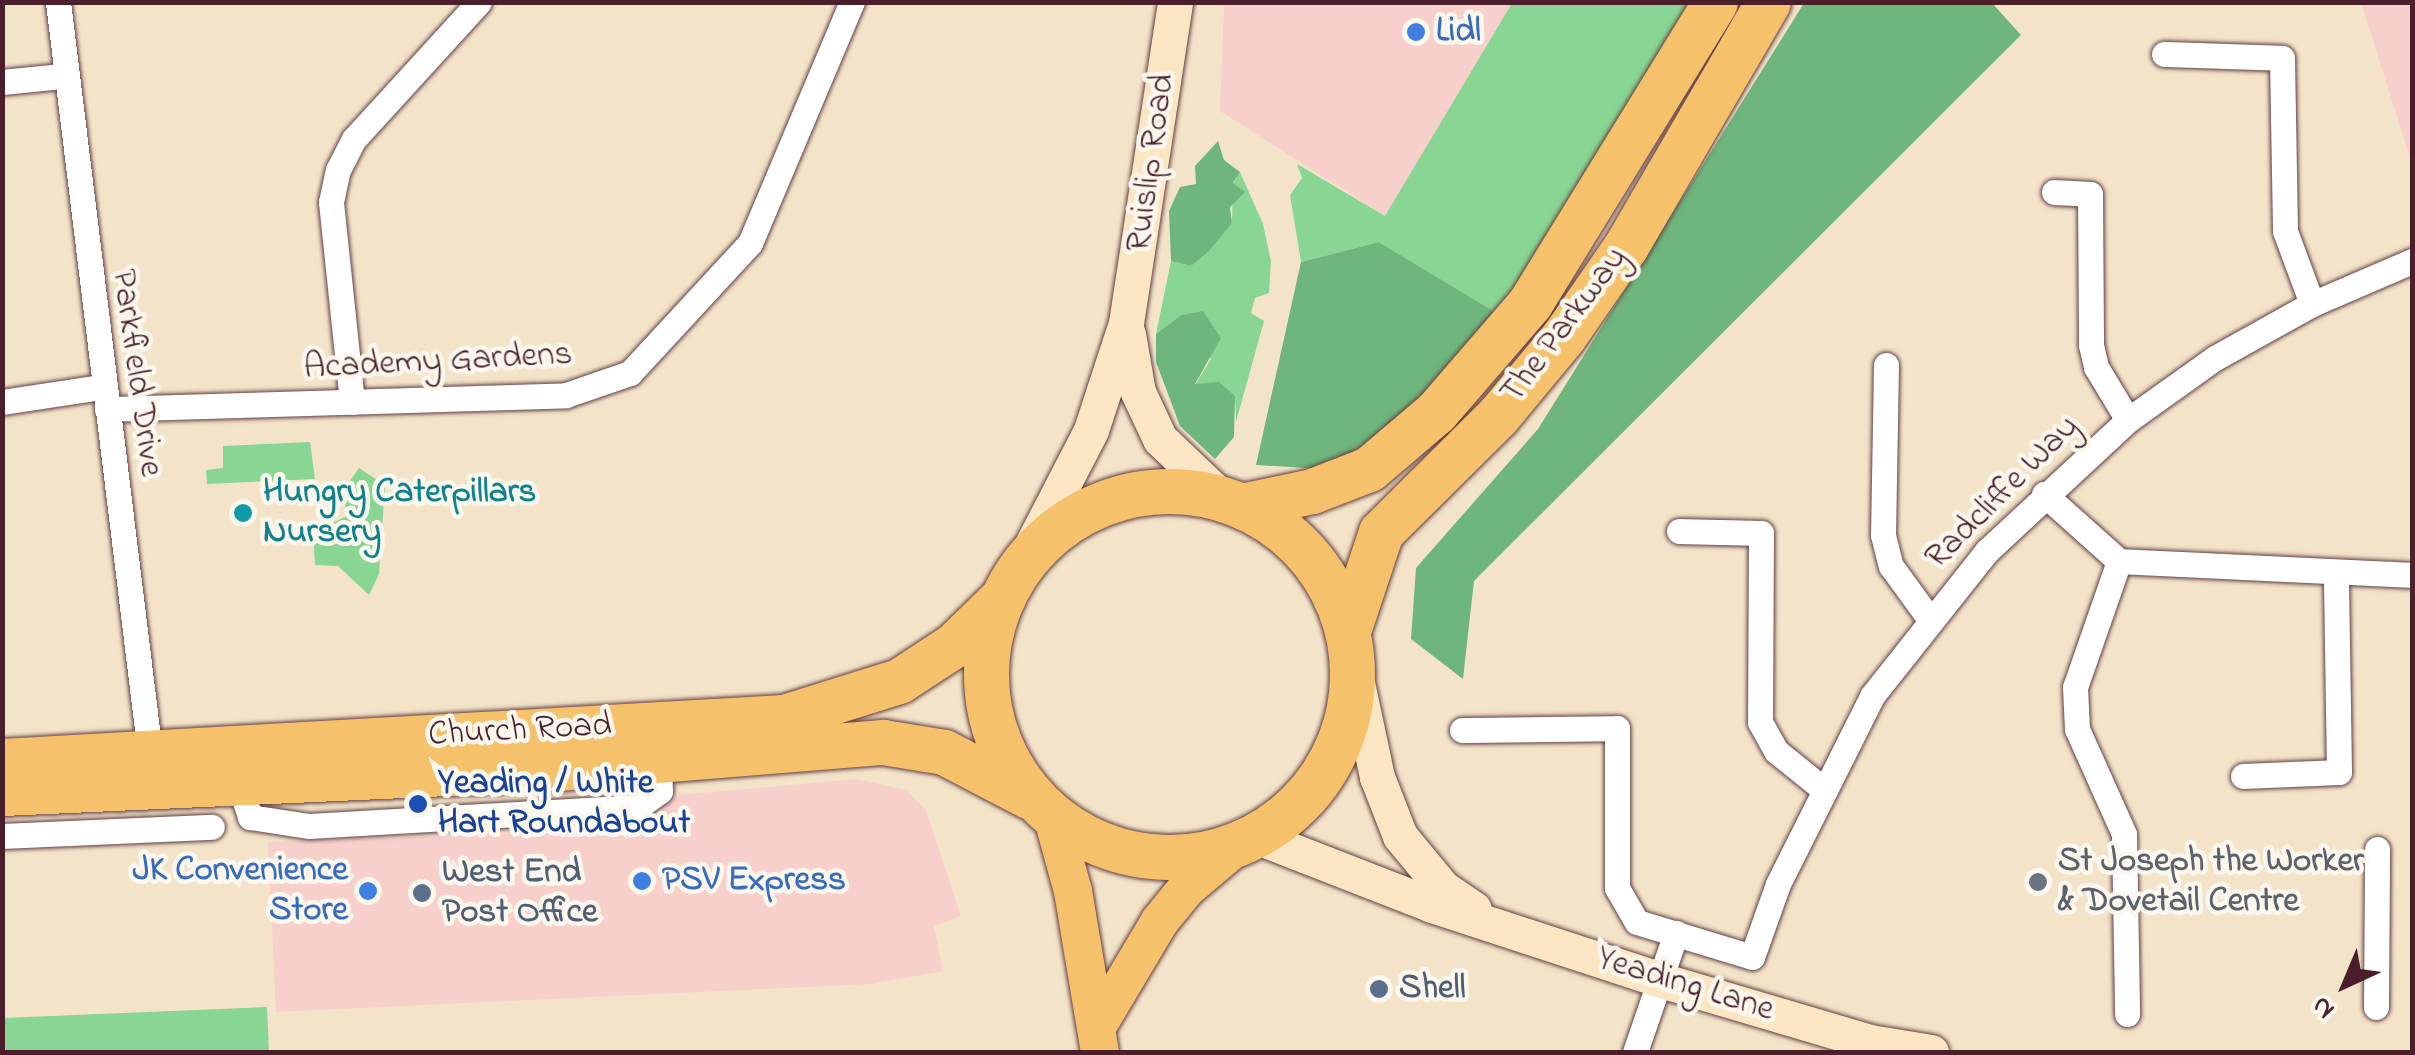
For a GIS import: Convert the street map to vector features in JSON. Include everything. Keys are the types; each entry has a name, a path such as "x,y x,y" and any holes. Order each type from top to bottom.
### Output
{"highway":[{"name":"The Parkway","path":"1232,502 1312,491 1370,469 1436,412 1530,303 1592,212 1714,2"},
{"name":"The Parkway","path":"1247,840 1300,803 1331,762 1348,714 1350,647 1381,532 1497,417 1564,336 1626,246 1768,2"},
{"name":"Church Road","path":"2,760 811,713 899,681 954,645 1057,528 1098,504 1144,492 1232,502"},
{"path":"1232,502 1294,539 1311,560 1350,647"},
{"path":"1012,580 986,680 993,725 1011,766 1045,809"},
{"name":"Church Road","path":"2,792 659,762 883,742 944,752 1108,847 1154,857 1201,855 1247,840"}],"main road":[{"path":"1045,809 1099,1039"},
{"path":"1099,1039 1160,921 1186,889 1247,840"}],"street":[{"name":"Parkfield Drive","path":"58,2 62,76 150,753"},
{"path":"352,402 331,202 338,170 354,138 480,2"},
{"name":"Academy Gardens","path":"2,402 104,398 352,402 566,395 630,373 750,244 852,2"},
{"name":"Ruislip Road","path":"1012,580 1091,430 1126,323 1175,2"},
{"path":"2164,54 2282,58 2285,231 2312,304"},
{"path":"2,82 62,76"},
{"name":"Radcliffe Way","path":"2054,192 2090,194 2091,346 2096,367 2128,420"},
{"name":"Radcliffe Way","path":"1462,730 1616,728 1617,888 1637,922 1752,957 1822,788 1872,696 1928,617 2044,494 2128,420 2215,358 2312,304 2412,261"},
{"name":"Ruislip Road","path":"1126,323 1146,415 1174,458 1232,502"},
{"name":"Radcliffe Way","path":"1886,365 1882,536 1891,566 1928,617"},
{"path":"2044,494 2119,561 2412,576"},
{"path":"1679,531 1761,533 1760,722 1776,751 1822,788"},
{"path":"2119,561 2076,687 2077,730 2124,834 2127,1014"},
{"path":"2243,776 2339,772 2336,573"},
{"name":"Yeading Lane","path":"1350,647 1376,777 1400,836 1443,888 1498,926"},
{"path":"2,836 212,826"},
{"name":"Yeading Lane","path":"1247,840 1664,981 1870,1042 1931,1052"},
{"path":"2376,1008 2377,848"},
{"path":"1635,1052 1664,981 1676,934"}],"shaded area":[{"path":"1224,3 1512,3 1385,216 1220,111"},
{"path":"2361,3 2412,3 2412,164"},
{"path":"857,779 906,790 926,810 961,916 934,926 943,971 871,984 276,1012 268,842 627,830 679,795"}],"green space":[{"path":"1512,3 1700,3 1505,318 1379,242 1301,262 1290,195 1302,178 1297,164 1385,216"},
{"path":"1804,3 1992,3 2021,35 1474,581 1463,679 1411,639 1416,568 1538,429"},
{"path":"1218,141 1224,160 1240,172 1233,183 1245,192 1230,207 1232,223 1209,251 1191,266 1171,261 1169,211 1180,187 1196,184 1195,166"},
{"path":"1240,172 1263,224 1271,261 1269,293 1255,298 1251,313 1264,321 1236,422 1235,396 1195,385 1211,359 1181,315 1156,334 1171,261 1191,266 1232,223 1233,184"},
{"path":"1379,242 1505,318 1413,416 1323,469 1256,465 1301,262"},
{"path":"1203,311 1221,338 1195,384 1219,382 1235,396 1234,437 1215,459 1180,426 1156,362 1156,334 1181,315"},
{"path":"310,442 315,479 207,484 206,470 223,468 223,446"},
{"path":"359,468 385,485 379,574 369,595 338,566 315,565 313,532 347,516 343,491"},
{"path":"267,1007 269,1052 3,1052 3,1018"}],"place":[{"name":"Lidl","path":"1416,32"},
{"name":"Hungry Caterpillars Nursery","path":"243,513"},
{"name":"Yeading / White Hart Roundabout","path":"418,804"},
{"name":"PSV Express","path":"642,881"},
{"name":"St Joseph the Worker & Dovetail Centre","path":"2038,882"},
{"name":"JK Convenience Store","path":"368,891"},
{"name":"West End Post Office","path":"422,893"},
{"name":"Shell","path":"1379,989"}]}
